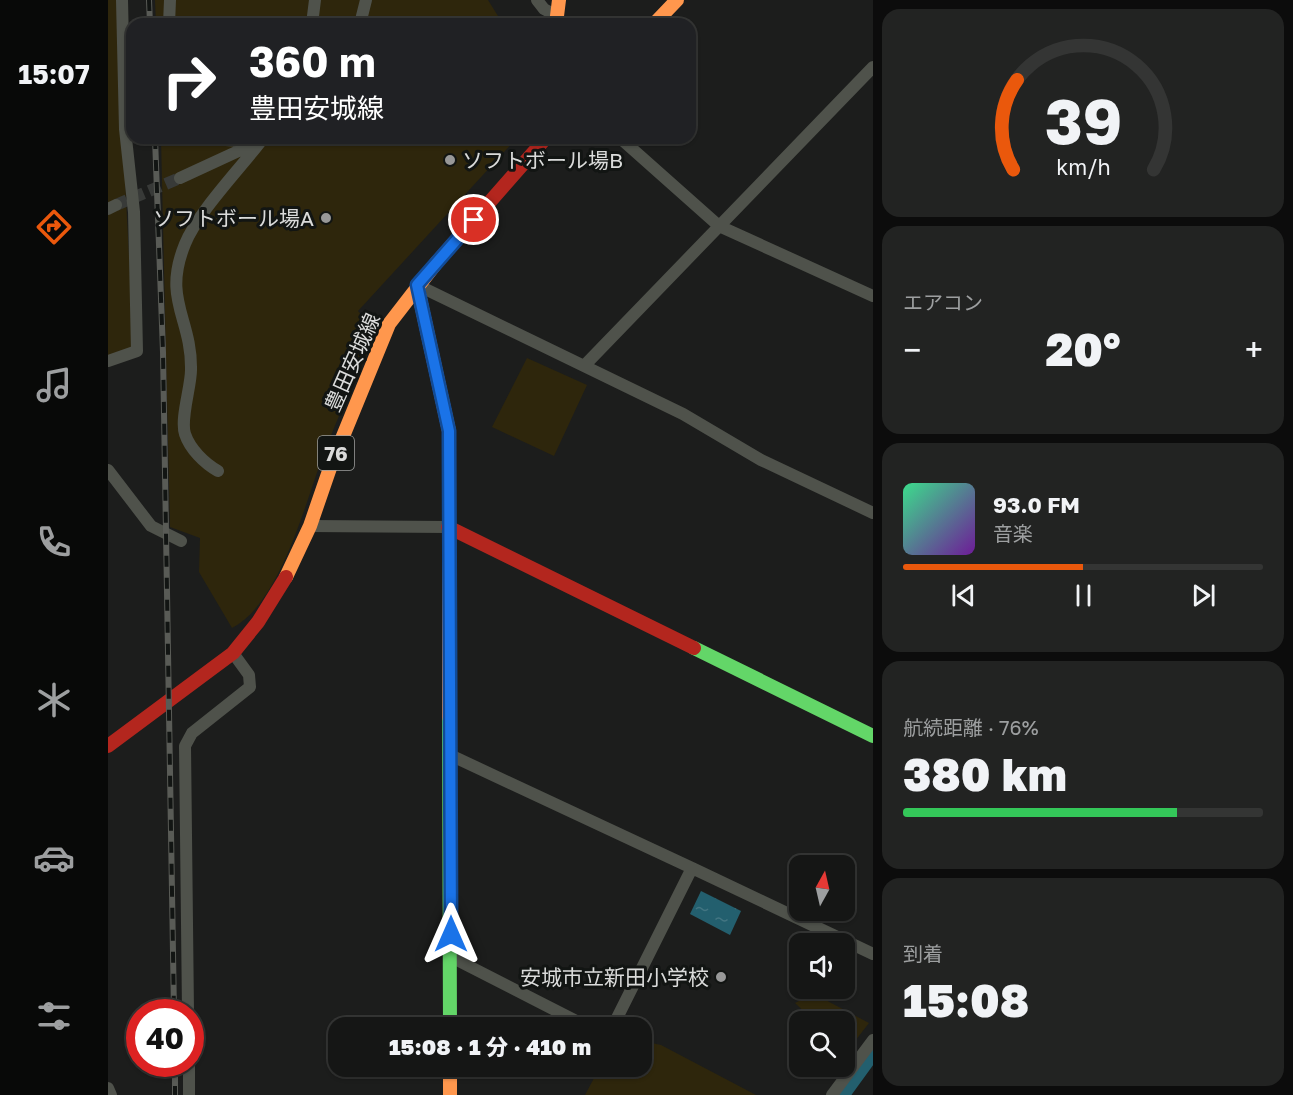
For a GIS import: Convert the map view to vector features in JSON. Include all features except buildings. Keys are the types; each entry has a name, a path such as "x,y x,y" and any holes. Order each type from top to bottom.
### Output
{"street":[{"path":"122,0 126,138"},
{"path":"169,18 170,0"},
{"path":"313,18 315,0"},
{"path":"362,18 366,0"},
{"path":"537,0 554,18"},
{"path":"556,18 559,0"},
{"path":"660,18 677,0"},
{"path":"585,366 873,67"},
{"path":"108,361 137,351 134,212 127,144"},
{"path":"180,178 252,144"},
{"path":"218,471 197,454 185,436 191,353 175,293 175,280 188,237 259,144"},
{"name":"豊田安城線","path":"108,746 233,653 283,584 310,526 330,468 389,324 417,285 541,144"},
{"path":"627,144 719,226 873,296"},
{"path":"417,285 683,414 761,460 873,513"},
{"path":"417,285 449,431 450,1017"},
{"path":"108,470 151,526 181,541"},
{"path":"310,526 448,527 873,736"},
{"path":"188,999 185,746 192,734 250,687 249,675 233,653"},
{"path":"450,755 873,954"},
{"path":"618,1017 692,868"},
{"path":"451,957 568,1017"},
{"path":"832,1095 873,1040"},
{"path":"189,1077 189,1095"},
{"path":"450,1077 450,1095"},
{"path":"108,1088 111,1095"}],"shaded area":[{"path":"108,0 120,0 126,200 134,349 108,358"},
{"path":"155,0 488,0 499,18 156,18"},
{"path":"161,144 511,144 358,311 377,333 331,435 300,522 278,574 265,597 249,615 232,628 199,572 200,538 170,527"},
{"path":"527,358 587,385 554,456 492,427"},
{"path":"803,999 824,999 846,1011 803,1011 795,1003"},
{"path":"855,1016 869,1023 855,1041"},
{"path":"652,1043 661,1045 756,1095 585,1095 595,1077 652,1077"}],"water":[{"path":"701,891 741,911 730,935 690,914"}],"waterway":[{"path":"844,1095 873,1055"}],"tunnel":[{"path":"116,205 180,178"}],"railway":[{"path":"149,0 150,18"},
{"path":"155,144 163,352 174,999"},
{"path":"175,1077 175,1095"}],"traffic: fast":[{"path":"694,648 873,736"},
{"path":"449,717 450,1017"}],"traffic: slow":[{"path":"557,18 559,0"},
{"path":"660,18 677,0"},
{"path":"286,577 310,526 330,468 389,324 437,262"},
{"path":"417,285 449,431 449,717"},
{"path":"450,1077 450,1095"}],"traffic: jam":[{"path":"437,262 541,144"},
{"path":"448,527 694,648"},
{"path":"108,746 233,653 258,622 286,577"}],"place":[{"name":"ソフトボール場B","path":"450,160"},
{"name":"ソフトボール場A","path":"326,218"},
{"name":"安城市立新田小学校","path":"721,977"}],"route":[{"path":"451,934 449,431 417,285 474,220"}]}
